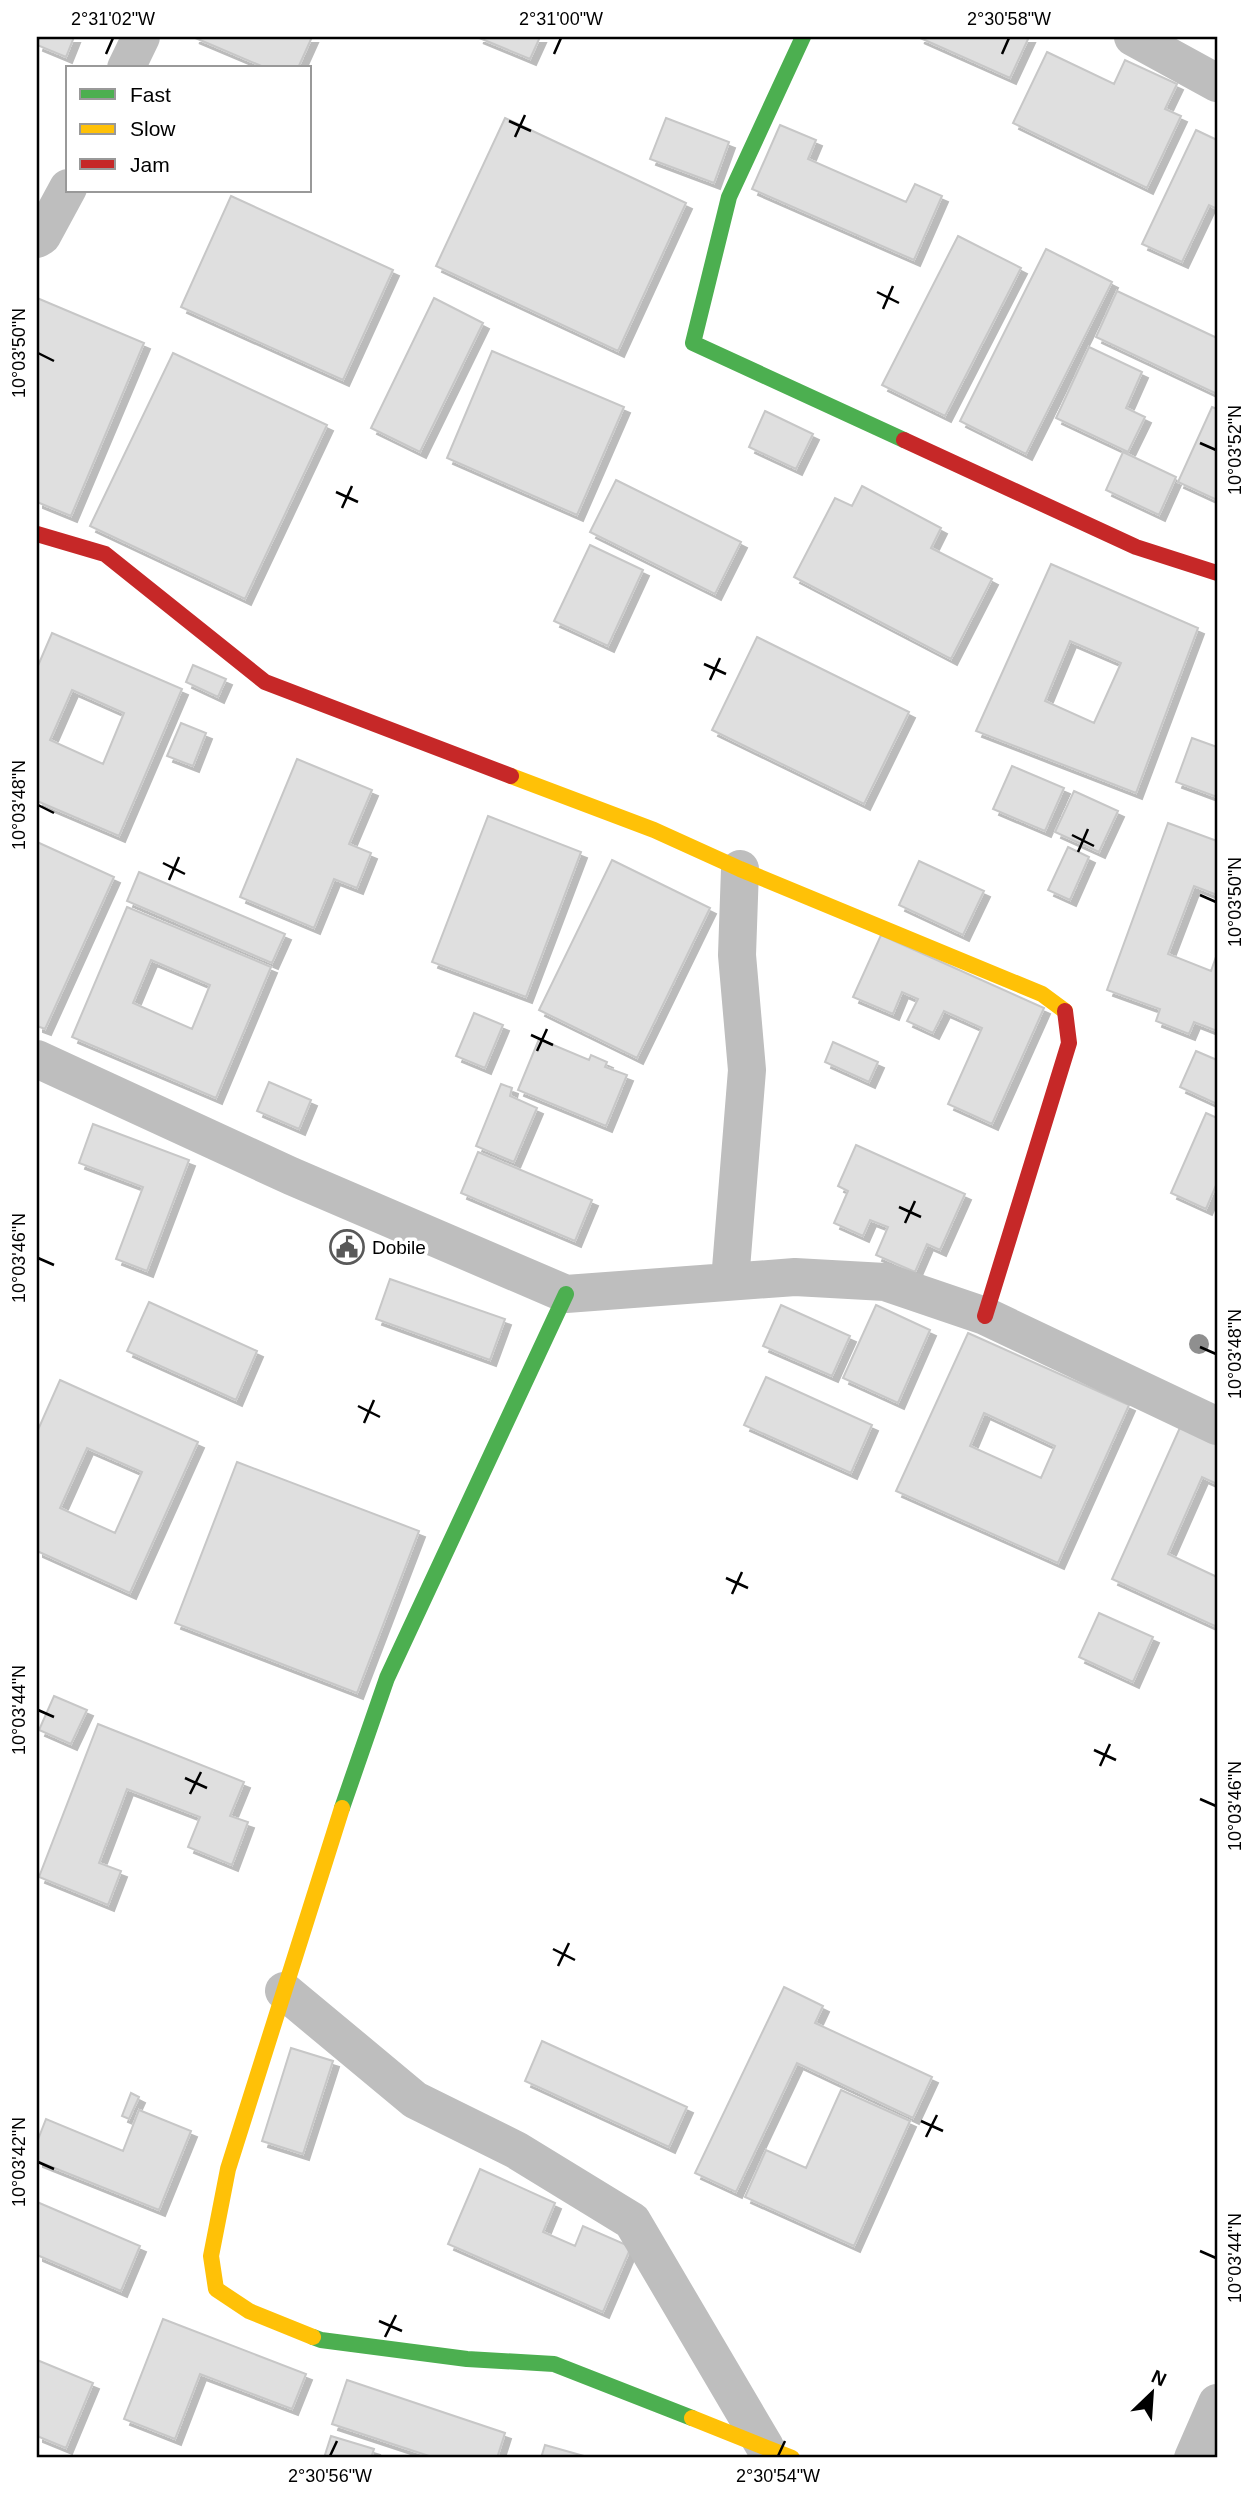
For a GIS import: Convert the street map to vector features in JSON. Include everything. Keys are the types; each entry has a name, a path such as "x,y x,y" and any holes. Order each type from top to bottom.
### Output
{"street":[{"path":"127,66 141,37"},
{"path":"803,37 729,197 693,343 1136,547 1217,573"},
{"path":"1133,37 1217,83"},
{"path":"37,239 42,236 66,192"},
{"path":"37,534 105,554 265,682 654,830 740,869 1042,994 1066,1012 1069,1043 985,1316"},
{"path":"730,1281 747,1070 737,955 740,869"},
{"path":"37,1059 291,1176 566,1294 796,1277 885,1282 985,1316 1217,1426"},
{"path":"566,1294 387,1678 351,1781 228,2169 211,2256 215,2289 249,2311 321,2340 467,2359 554,2364 779,2453"},
{"path":"284,1991 415,2100 516,2150 632,2221 779,2453"},
{"path":"1193,2458 1217,2403"}],"building":[{"path":"39,37 74,37 66,57 37,45"},
{"path":"193,37 312,37 299,66 261,66"},
{"path":"477,37 540,37 530,59"},
{"path":"918,37 1029,37 1010,78"},
{"path":"1047,52 1114,84 1125,60 1177,84 1165,109 1181,116 1147,188 1013,123"},
{"path":"505,118 686,203 618,351 436,266"},
{"path":"666,118 729,142 714,183 650,159"},
{"path":"780,125 816,140 808,159 906,202 915,184 942,196 914,260 752,189"},
{"path":"1196,130 1217,140 1217,209 1209,205 1182,262 1142,244"},
{"path":"231,196 393,270 343,380 181,307"},
{"path":"958,236 1021,268 945,416 882,385"},
{"path":"1046,249 1112,282 1026,454 960,421"},
{"path":"1117,291 1217,338 1217,394 1096,337"},
{"path":"37,298 144,343 71,516 37,502"},
{"path":"434,298 483,323 420,452 371,428"},
{"path":"1089,347 1142,372 1126,408 1145,417 1128,452 1056,418"},
{"path":"492,351 624,407 577,515 447,458"},
{"path":"173,353 327,425 245,599 90,526"},
{"path":"1212,407 1217,409 1217,500 1178,482"},
{"path":"765,411 813,434 796,469 749,447"},
{"path":"1123,452 1176,477 1159,515 1106,490"},
{"path":"616,480 741,542 715,594 590,532"},
{"path":"862,486 941,528 931,548 992,579 951,659 794,577 835,498 852,506"},
{"path":"590,545 643,570 608,646 554,621"},
{"path":"1051,564 1198,628 1136,793 976,731","holes":["1070,641 1121,663 1094,723 1045,701"]},
{"path":"52,633 182,689 119,836 37,801 37,668","holes":["72,690 124,713 103,764 50,740"]},
{"path":"757,637 909,712 864,804 712,730"},
{"path":"193,665 226,679 218,697 186,682"},
{"path":"181,723 206,733 193,766 167,756"},
{"path":"1192,738 1217,747 1217,797 1176,782"},
{"path":"297,759 372,790 349,844 371,853 357,888 334,879 314,928 240,897"},
{"path":"1012,766 1064,788 1045,831 993,809"},
{"path":"1074,791 1118,811 1099,852 1055,832"},
{"path":"488,816 581,852 526,997 432,962"},
{"path":"1168,823 1217,841 1217,895 1194,886 1168,954 1211,971 1217,954 1217,1031 1194,1022 1189,1034 1156,1021 1160,1009 1107,990"},
{"path":"37,842 114,877 45,1029 37,1026"},
{"path":"1068,847 1089,857 1070,900 1048,890"},
{"path":"612,860 710,908 637,1058 539,1010"},
{"path":"919,861 984,891 963,935 899,905"},
{"path":"139,872 285,934 272,963 127,901"},
{"path":"127,907 271,967 216,1098 72,1037","holes":["151,960 210,985 192,1029 133,1003"]},
{"path":"881,935 1044,1008 992,1124 948,1104 982,1028 944,1011 933,1033 907,1021 918,999 902,992 893,1014 853,997"},
{"path":"474,1013 503,1025 485,1068 456,1056"},
{"path":"539,1039 589,1060 591,1055 607,1062 605,1067 627,1075 606,1126 518,1090"},
{"path":"833,1042 878,1062 869,1082 825,1062"},
{"path":"1196,1051 1217,1060 1217,1104 1180,1087"},
{"path":"269,1082 311,1100 299,1129 257,1111"},
{"path":"501,1084 512,1088 510,1096 537,1108 514,1162 476,1146"},
{"path":"1206,1113 1217,1118 1217,1183 1206,1209 1171,1193"},
{"path":"93,1124 189,1160 147,1271 116,1259 143,1187 79,1163"},
{"path":"856,1145 965,1194 940,1250 927,1244 915,1272 876,1255 888,1227 870,1220 863,1236 834,1223 848,1191 838,1186"},
{"path":"478,1152 592,1200 575,1241 461,1193"},
{"path":"390,1279 505,1319 490,1360 376,1319"},
{"path":"149,1302 257,1351 236,1400 127,1351"},
{"path":"781,1305 850,1336 832,1376 763,1346"},
{"path":"876,1305 930,1330 898,1403 843,1378"},
{"path":"968,1333 1129,1405 1058,1563 896,1491","holes":["984,1413 1055,1446 1041,1478 970,1446"]},
{"path":"766,1377 872,1425 851,1473 744,1425"},
{"path":"60,1380 198,1442 130,1593 37,1551 37,1432","holes":["87,1448 142,1472 115,1533 60,1508"]},
{"path":"1182,1423 1217,1438 1217,1484 1202,1477 1168,1554 1217,1577 1217,1627 1112,1579"},
{"path":"237,1462 419,1531 357,1693 175,1623"},
{"path":"1099,1613 1153,1637 1133,1682 1079,1657"},
{"path":"54,1696 87,1710 71,1744 39,1730"},
{"path":"98,1724 244,1782 230,1816 248,1822 232,1865 188,1847 200,1817 127,1789 99,1863 121,1871 108,1905 39,1877"},
{"path":"784,1987 823,2006 815,2023 932,2077 913,2118 797,2063 736,2192 695,2173"},
{"path":"542,2041 687,2107 669,2147 525,2081"},
{"path":"291,2048 333,2061 303,2154 262,2141"},
{"path":"841,2090 910,2121 854,2246 745,2197 766,2150 806,2168"},
{"path":"131,2093 139,2097 129,2119 122,2116"},
{"path":"139,2110 191,2131 159,2210 37,2161 37,2142 46,2119 123,2151"},
{"path":"480,2169 555,2203 543,2232 575,2246 583,2226 631,2247 603,2312 448,2244"},
{"path":"37,2202 140,2246 121,2291 37,2255"},
{"path":"163,2319 306,2374 292,2409 200,2374 175,2439 124,2419"},
{"path":"37,2360 93,2383 66,2448 37,2436"},
{"path":"347,2380 505,2433 497,2458 435,2458 332,2424"},
{"path":"331,2436 374,2449 371,2458 324,2458"},
{"path":"545,2445 591,2458 541,2458"}],"traffic: fast":[{"path":"803,37 729,197 693,343 904,440"},
{"path":"342,1808 387,1678 566,1294"},
{"path":"313,2337 467,2359 554,2364 692,2418"}],"traffic: slow":[{"path":"511,776 654,830 740,869 1042,994 1065,1011"},
{"path":"313,2337 249,2311 216,2289 211,2256 228,2169 342,1808"},
{"path":"692,2418 792,2458"}],"traffic: jam":[{"path":"904,440 1136,547 1217,573"},
{"path":"37,534 105,554 265,682 511,776"},
{"path":"985,1316 1069,1043 1065,1011"}],"place":[{"name":"Dobile","path":"347,1247"}]}
